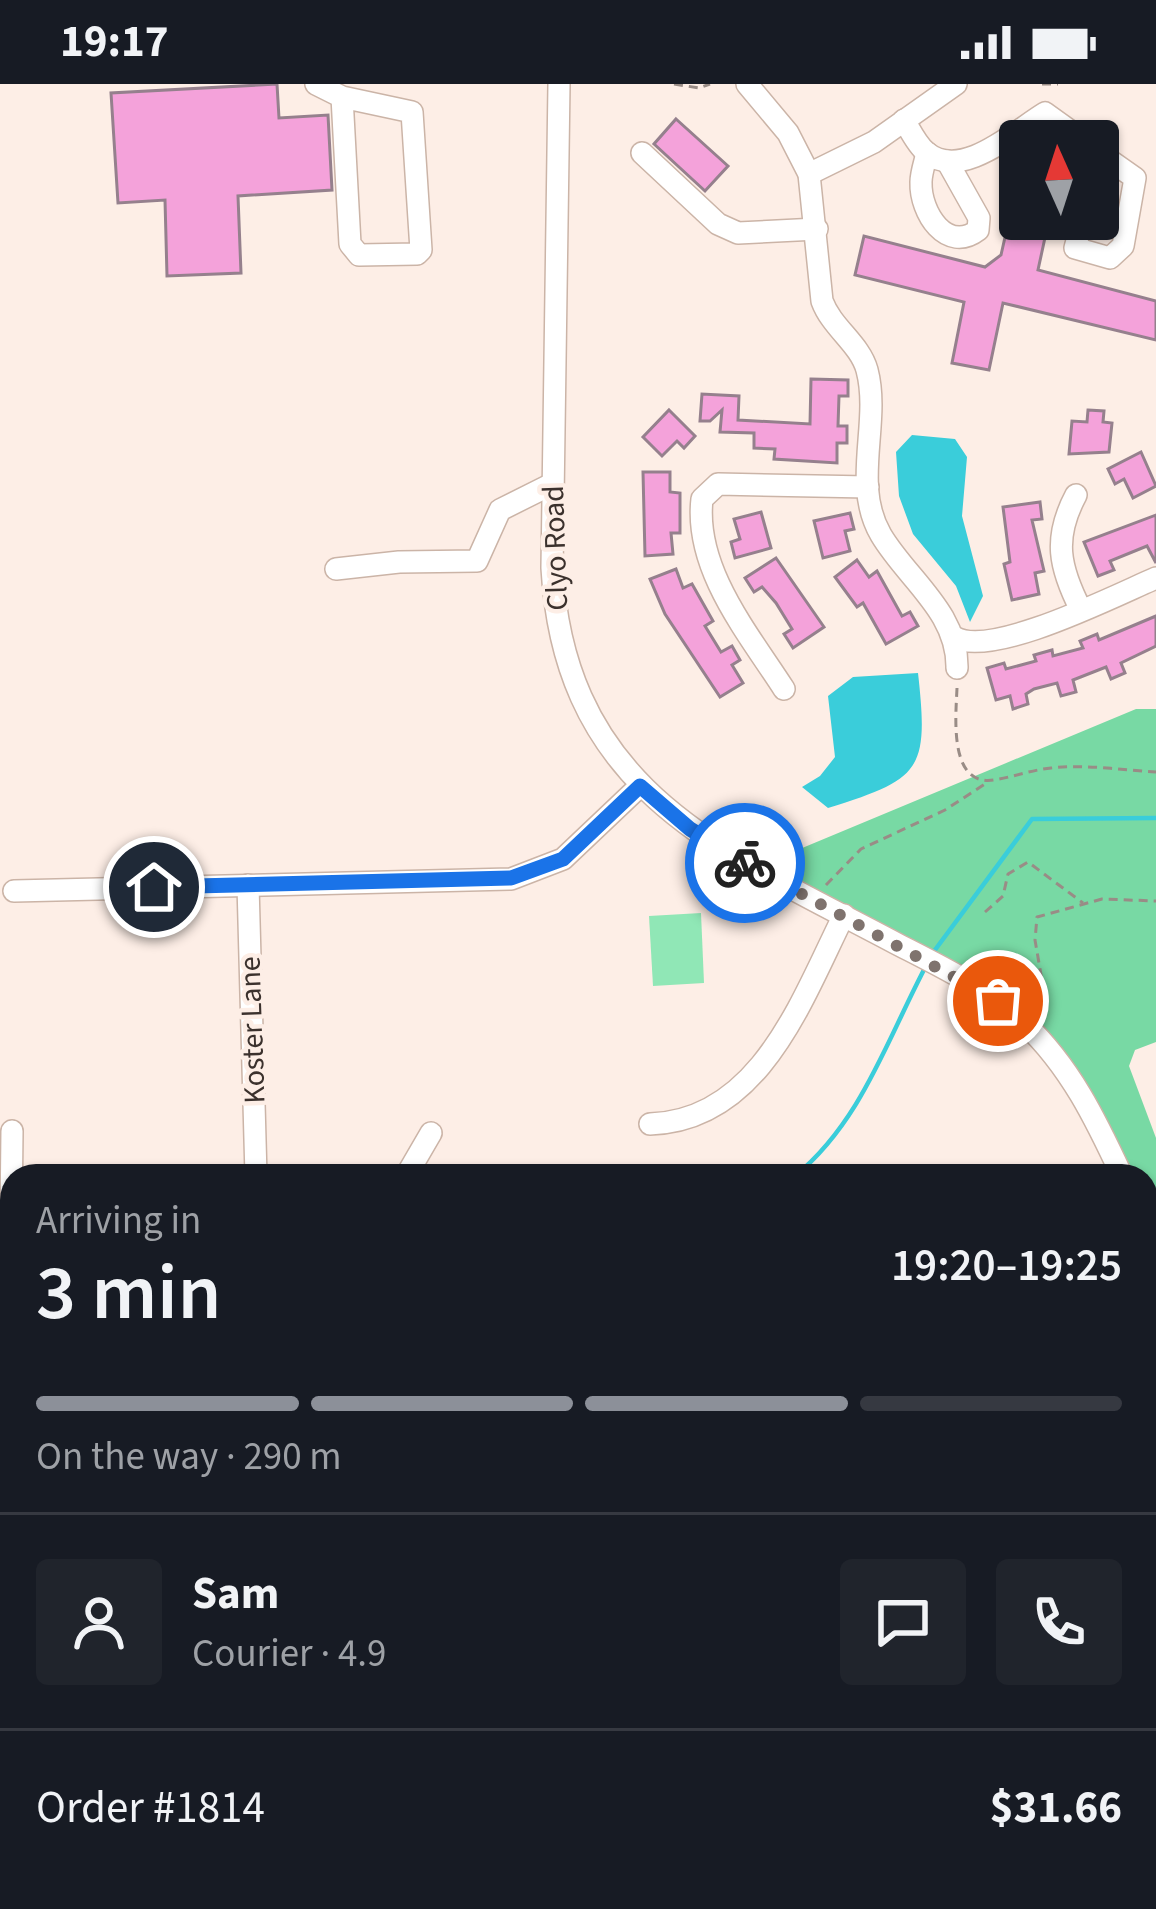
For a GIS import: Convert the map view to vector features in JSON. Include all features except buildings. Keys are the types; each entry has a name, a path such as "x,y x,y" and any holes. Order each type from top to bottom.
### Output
{"street":[{"path":"316,84 342,97 412,112 415,117 421,250 417,254 359,255 350,244 342,97"},
{"name":"Clyo Road","path":"559,84 554,599 567,664 602,738 640,786 721,850 998,1001 1067,1071 1115,1164"},
{"path":"809,174 857,153 956,84"},
{"path":"752,86 788,133 809,174 828,317 860,354 868,376 868,487 881,535 954,637 958,668"},
{"path":"904,120 936,157 964,162 999,140"},
{"path":"642,153 718,224 737,232 817,230"},
{"path":"1077,240 1075,248 1110,258 1123,246 1135,178 1119,167"},
{"path":"337,569 476,561 500,511 552,484"},
{"path":"784,688 716,578 702,530 702,499 718,484 868,487"},
{"path":"1076,495 1063,520 1059,550 1081,610"},
{"path":"954,637 970,643 1081,610 1156,578"},
{"path":"14,891 492,880 534,873 580,846 640,786"},
{"name":"Koster Lane","path":"248,885 256,1164"},
{"path":"650,1124 670,1124 703,1113 753,1077 844,915"},
{"path":"11,1164 12,1131"},
{"path":"413,1164 431,1133"}],"path":[{"path":"674,84 699,88 710,84"},
{"path":"1042,84 1058,84"},
{"path":"958,668 955,732 960,760 979,778 990,781"},
{"path":"813,898 861,849 945,810 990,781 1056,767 1156,772"},
{"path":"985,912 1000,901 1008,874 1028,862 1085,904"},
{"path":"1044,992 1034,922 1102,899 1156,901"}],"green space":[{"path":"1136,709 1156,709 1156,1042 1135,1050 1129,1066 1156,1138 1156,1164 1114,1164 1023,1022 754,868"},
{"path":"701,913 704,983 653,986 649,916"}],"water":[{"path":"912,435 955,439 967,457 962,516 983,596 970,622 956,586 913,534 899,496 896,452"},
{"path":"918,673 919,751 900,778 828,808 802,787 820,776 835,757 828,696 853,677"}],"waterway":[{"path":"932,954 1032,819 1156,818"},
{"path":"808,1164 856,1105 927,964"}],"way so far":[{"path":"745,863 998,1001"}],"route":[{"path":"154,887 511,878 563,859 640,786 690,829 745,863"}]}
